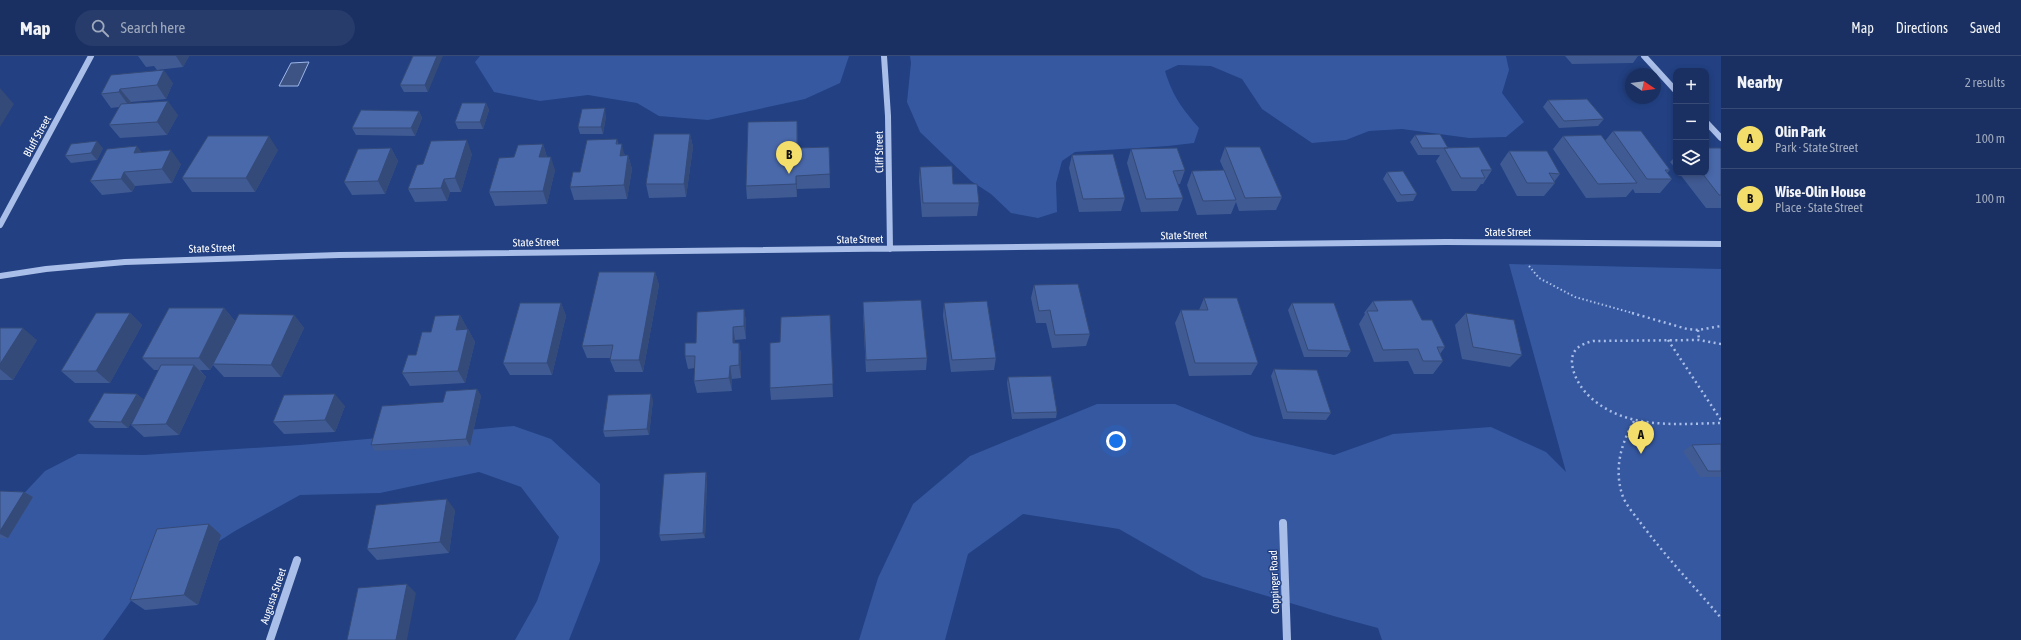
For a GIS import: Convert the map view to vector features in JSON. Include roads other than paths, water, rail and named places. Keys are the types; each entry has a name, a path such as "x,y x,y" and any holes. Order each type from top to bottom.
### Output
{"street":[{"name":"Bluff Street","path":"0,225 91,56"},
{"name":"Cliff Street","path":"884,56 888,116 890,248"},
{"path":"1644,56 1673,88"},
{"path":"1709,125 1721,138"},
{"name":"State Street","path":"0,276 46,269 125,262 368,254 1446,242 1721,244"},
{"name":"Coppinger Road","path":"1283,523 1287,640"},
{"name":"Augusta Street","path":"270,640 297,560"}],"place":[{"name":"Wise-Olin House","path":"789,174"},
{"name":"Olin Park","path":"1641,454"}]}
